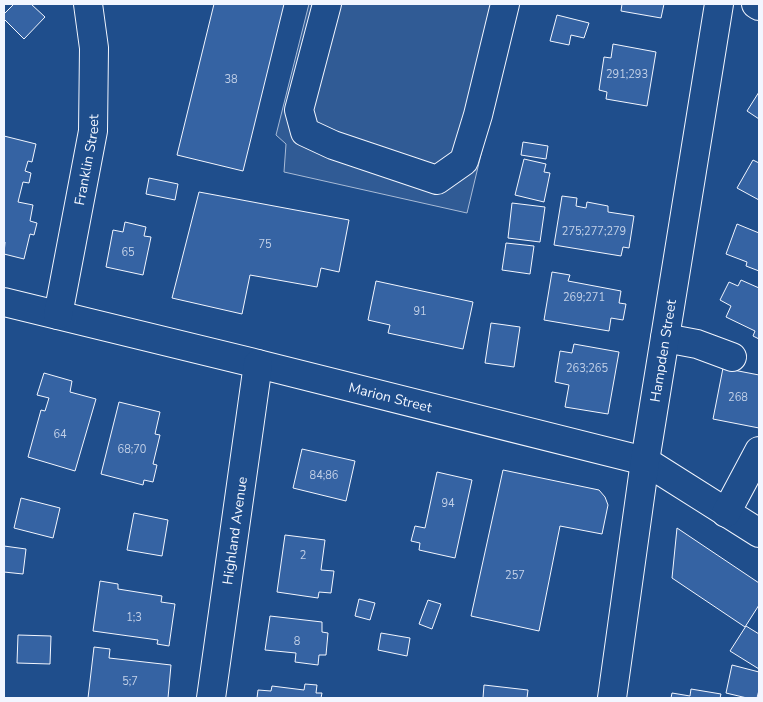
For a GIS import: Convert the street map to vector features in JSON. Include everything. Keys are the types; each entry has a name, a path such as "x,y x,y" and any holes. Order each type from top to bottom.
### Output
{"street":[{"name":"Franklin Street","path":"58,315 94,131 94,48 88,4"},
{"path":"327,4 300,110 305,132 333,145 437,180 464,161 478,115 504,4"},
{"name":"Hampden Street","path":"612,698 645,461 719,4"},
{"name":"Marion Street","path":"4,302 645,461 759,533"},
{"path":"665,338 697,344 732,357"},
{"name":"Highland Avenue","path":"211,698 258,364"},
{"path":"726,512 759,451"}],"shaded area":[{"path":"309,4 517,4 467,213 284,172 286,144 276,135"}],"building":[{"path":"14,4 31,4 45,17 24,39 4,19 4,14"},
{"path":"214,4 284,4 243,171 177,155"},
{"path":"622,4 664,4 661,18 621,11"},
{"path":"557,15 589,23 584,38 571,35 569,45 550,41"},
{"path":"613,44 656,52 647,106 606,99 607,92 599,90 604,57 611,58"},
{"path":"759,92 759,119 747,111"},
{"path":"4,136 36,144 32,162 28,161 25,171 31,173 29,183 23,182 18,202 33,205 30,221 37,223 34,235 30,234 24,259 4,254"},
{"path":"523,142 548,146 546,159 521,155"},
{"path":"524,159 546,164 544,172 550,173 544,202 515,195"},
{"path":"753,160 759,163 759,200 737,188"},
{"path":"149,178 178,184 175,200 146,194"},
{"path":"199,192 349,220 339,272 321,268 317,287 250,275 242,314 172,298"},
{"path":"562,196 577,198 576,206 586,208 587,202 608,206 608,212 634,216 629,248 623,247 621,256 554,245"},
{"path":"512,203 545,207 540,242 508,238"},
{"path":"125,222 146,227 144,236 151,237 143,275 106,267 113,230 123,232"},
{"path":"737,224 759,233 759,271 746,266 747,262 726,254"},
{"path":"506,243 534,246 530,274 502,270"},
{"path":"552,272 570,275 568,281 621,291 619,303 626,304 623,320 611,318 609,331 544,320"},
{"path":"741,280 759,288 759,339 753,336 755,331 726,317 731,306 720,300 729,282 738,286"},
{"path":"376,281 473,302 463,349 388,333 390,325 368,320"},
{"path":"491,323 520,327 514,367 485,363"},
{"path":"574,344 619,352 608,414 565,407 569,385 555,382 560,351 572,353"},
{"path":"723,368 759,375 759,428 713,419"},
{"path":"44,373 72,381 70,392 96,399 75,471 28,457 41,410 45,411 49,398 37,395"},
{"path":"119,402 160,412 155,434 160,435 153,464 157,465 153,482 144,480 143,485 101,474"},
{"path":"302,449 355,461 346,501 293,488"},
{"path":"503,470 599,490 605,497 608,505 602,534 560,526 539,631 471,616"},
{"path":"437,472 472,480 455,558 419,550 420,543 411,541 415,526 425,528"},
{"path":"21,498 60,508 53,538 14,528"},
{"path":"134,513 168,520 162,556 127,550"},
{"path":"677,528 759,583 759,605 745,627 672,578"},
{"path":"285,535 325,540 321,570 334,571 331,593 319,592 318,598 277,592"},
{"path":"4,546 26,549 23,574 4,572"},
{"path":"100,581 118,584 118,589 162,596 161,602 175,604 169,646 157,644 158,640 93,631"},
{"path":"359,599 375,603 370,620 355,616"},
{"path":"428,600 441,604 432,629 419,624"},
{"path":"270,616 322,622 322,632 328,633 326,655 319,655 318,665 295,662 296,653 265,650"},
{"path":"746,626 759,634 759,669 730,651"},
{"path":"381,633 410,638 407,656 378,650"},
{"path":"18,635 51,636 50,664 17,663"},
{"path":"94,647 110,649 109,658 171,665 168,698 88,698"},
{"path":"732,665 759,672 757,698 747,698 726,693"},
{"path":"305,684 317,685 316,693 322,693 321,698 257,698 258,690 271,691 272,686 304,690"},
{"path":"484,685 528,690 527,698 483,698"},
{"path":"691,689 721,694 720,698 671,698 672,693 690,696"}]}
